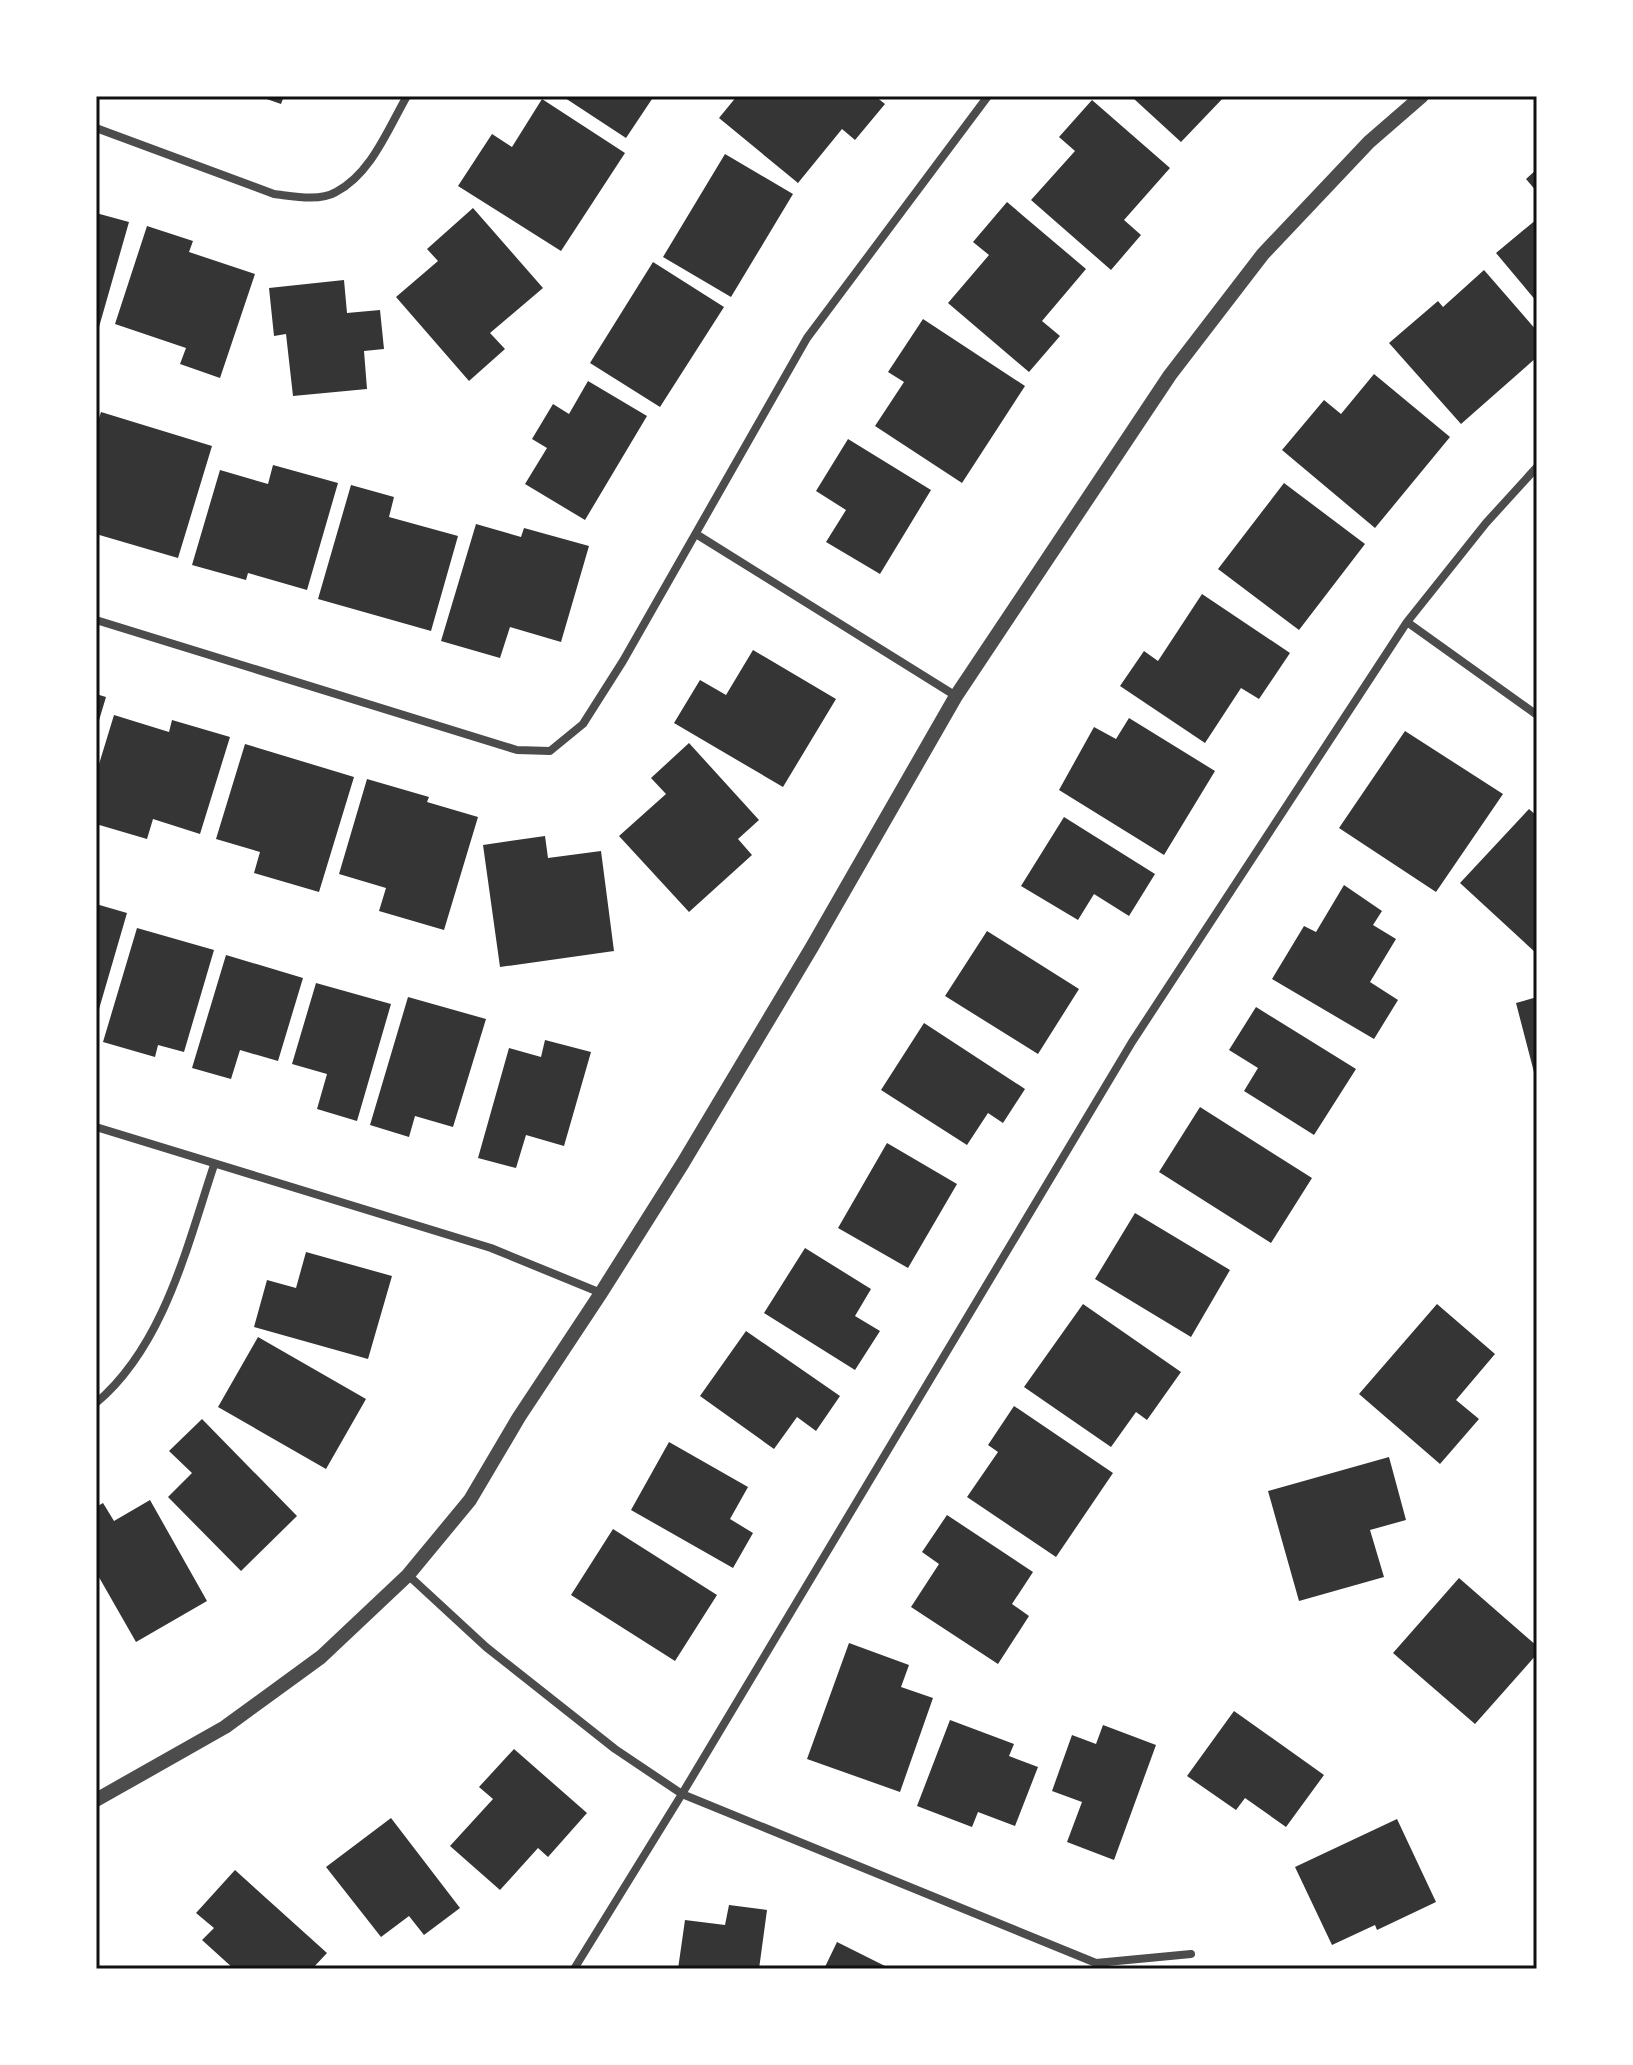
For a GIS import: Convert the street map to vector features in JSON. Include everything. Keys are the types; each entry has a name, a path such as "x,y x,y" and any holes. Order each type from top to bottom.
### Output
{"street":[{"path":"96,128 274,194 303,198 335,194 364,169 407,96"},
{"path":"96,620 517,750 550,751 583,724 623,661 807,338 988,96"},
{"path":"96,1800 225,1727 321,1657 408,1575 470,1500 519,1417 601,1293 804,960 956,696 1170,375 1263,254 1369,142 1422,96"},
{"path":"574,1969 1132,1042 1407,622 1486,523 1537,467"},
{"path":"696,534 956,696"},
{"path":"1407,622 1537,715"},
{"path":"96,1127 491,1248 601,1293"},
{"path":"96,1403 117,1385 169,1302 214,1165"},
{"path":"408,1575 486,1647 615,1749 682,1794 1096,1963 1191,1954"}],"building":[{"path":"258,96 284,96 281,104"},
{"path":"562,96 654,96 626,138"},
{"path":"737,96 875,96 885,104 855,140 842,129 798,183 719,118"},
{"path":"1225,96 1181,142 1133,98"},
{"path":"542,99 625,153 561,251 458,186 492,134 512,147"},
{"path":"1092,100 1170,168 1124,220 1141,235 1111,270 1031,200 1075,151 1059,137"},
{"path":"725,154 793,194 731,297 663,257"},
{"path":"1537,169 1537,192 1526,179"},
{"path":"1007,202 1086,269 1042,321 1060,336 1029,372 948,303 989,255 973,242"},
{"path":"473,208 543,288 490,333 505,349 469,381 396,297 438,261 427,249"},
{"path":"96,213 129,222 97,334 96,334"},
{"path":"1537,219 1537,302 1496,253"},
{"path":"147,226 193,241 189,252 255,274 220,378 180,364 186,348 115,324"},
{"path":"653,262 724,307 660,407 590,363"},
{"path":"1484,270 1537,331 1537,357 1461,424 1389,343 1438,301 1443,307"},
{"path":"344,280 347,313 380,310 384,349 364,351 367,389 293,396 286,334 274,336 269,288"},
{"path":"923,319 1025,386 962,483 875,426 904,382 888,372"},
{"path":"1374,374 1450,437 1375,528 1282,450 1324,400 1341,414"},
{"path":"588,381 647,416 585,520 525,484 547,448 532,439 553,404 569,414"},
{"path":"101,412 212,446 178,558 96,534 96,427"},
{"path":"848,439 931,490 880,574 826,542 846,510 816,491"},
{"path":"273,465 338,483 307,590 248,573 246,580 192,565 220,470 268,484"},
{"path":"1284,483 1365,544 1299,630 1218,569"},
{"path":"351,485 394,497 389,517 458,536 431,631 318,599"},
{"path":"476,524 521,537 524,528 589,546 561,642 510,627 500,658 441,641"},
{"path":"1202,594 1290,653 1259,699 1241,688 1205,743 1120,686 1144,651 1158,661"},
{"path":"753,650 836,699 783,787 674,723 700,680 726,695"},
{"path":"96,694 106,697 97,727 96,727"},
{"path":"114,715 169,732 172,720 230,737 200,834 153,819 147,839 96,824 96,774"},
{"path":"1129,718 1215,771 1164,855 1059,790 1094,727 1116,739"},
{"path":"1405,731 1503,794 1436,892 1339,828"},
{"path":"689,743 759,820 738,839 752,855 689,912 619,836 666,794 651,778"},
{"path":"245,744 354,777 319,892 254,873 260,852 216,839"},
{"path":"367,779 429,797 427,802 478,817 444,930 379,911 386,888 339,874"},
{"path":"1529,809 1537,816 1537,954 1460,883"},
{"path":"1064,817 1155,874 1129,916 1094,894 1078,920 1021,886"},
{"path":"545,836 548,858 601,851 614,951 500,967 483,845"},
{"path":"1344,885 1382,911 1373,925 1396,939 1370,982 1398,1000 1374,1039 1272,979 1304,926 1316,932"},
{"path":"96,904 127,913 97,1016 96,1016"},
{"path":"137,928 214,950 184,1052 158,1045 155,1057 103,1042"},
{"path":"987,931 1079,989 1038,1054 945,996"},
{"path":"226,955 303,978 278,1061 240,1050 231,1079 192,1068"},
{"path":"316,983 391,1004 357,1121 317,1109 327,1074 292,1064"},
{"path":"408,997 486,1019 453,1127 415,1116 409,1137 370,1125"},
{"path":"1537,997 1537,1080 1536,1080 1516,1003"},
{"path":"1256,1007 1356,1069 1314,1135 1244,1091 1258,1068 1229,1050"},
{"path":"924,1023 1025,1089 1003,1123 988,1113 967,1145 881,1090"},
{"path":"545,1040 591,1052 564,1146 526,1135 516,1168 478,1158 509,1048 541,1057"},
{"path":"1200,1107 1312,1178 1271,1243 1159,1172"},
{"path":"887,1143 957,1184 908,1268 838,1228"},
{"path":"1135,1213 1230,1270 1191,1337 1095,1279"},
{"path":"805,1248 871,1289 855,1316 880,1331 855,1370 764,1313"},
{"path":"306,1252 392,1276 368,1359 254,1327 267,1280 296,1288"},
{"path":"1083,1304 1181,1372 1147,1420 1136,1412 1111,1447 1024,1387"},
{"path":"1437,1304 1495,1354 1456,1400 1479,1419 1440,1464 1359,1394"},
{"path":"746,1331 840,1396 816,1431 797,1417 774,1449 700,1396"},
{"path":"258,1337 366,1399 326,1469 218,1407"},
{"path":"1014,1406 1113,1473 1056,1557 967,1497 998,1452 988,1445"},
{"path":"202,1419 297,1516 241,1571 168,1497 192,1473 169,1451"},
{"path":"669,1442 748,1487 730,1519 753,1533 733,1568 631,1510"},
{"path":"1389,1457 1406,1520 1370,1530 1384,1577 1299,1601 1268,1491"},
{"path":"150,1500 207,1601 136,1642 96,1572 96,1507 103,1503 114,1521"},
{"path":"947,1515 1033,1572 1012,1604 1029,1616 998,1664 911,1607 939,1564 922,1552"},
{"path":"613,1529 717,1595 675,1661 571,1595"},
{"path":"1459,1578 1537,1646 1537,1654 1475,1724 1393,1653"},
{"path":"849,1643 909,1665 901,1687 933,1698 900,1792 807,1759"},
{"path":"1234,1711 1324,1775 1286,1827 1245,1798 1236,1810 1187,1776"},
{"path":"950,1720 1014,1744 1009,1756 1038,1767 1015,1826 978,1812 972,1827 917,1806"},
{"path":"1103,1725 1156,1745 1114,1860 1067,1842 1082,1802 1052,1791 1072,1735 1096,1744"},
{"path":"514,1749 587,1813 548,1857 538,1848 500,1890 450,1846 493,1799 479,1787"},
{"path":"391,1818 460,1908 424,1935 409,1916 381,1937 326,1867"},
{"path":"1397,1819 1436,1902 1377,1930 1375,1925 1332,1945 1295,1867"},
{"path":"235,1870 327,1953 312,1969 234,1969 202,1940 214,1928 196,1913"},
{"path":"729,1905 767,1910 759,1969 678,1969 685,1920 725,1925"},
{"path":"837,1942 891,1969 824,1969"}]}
